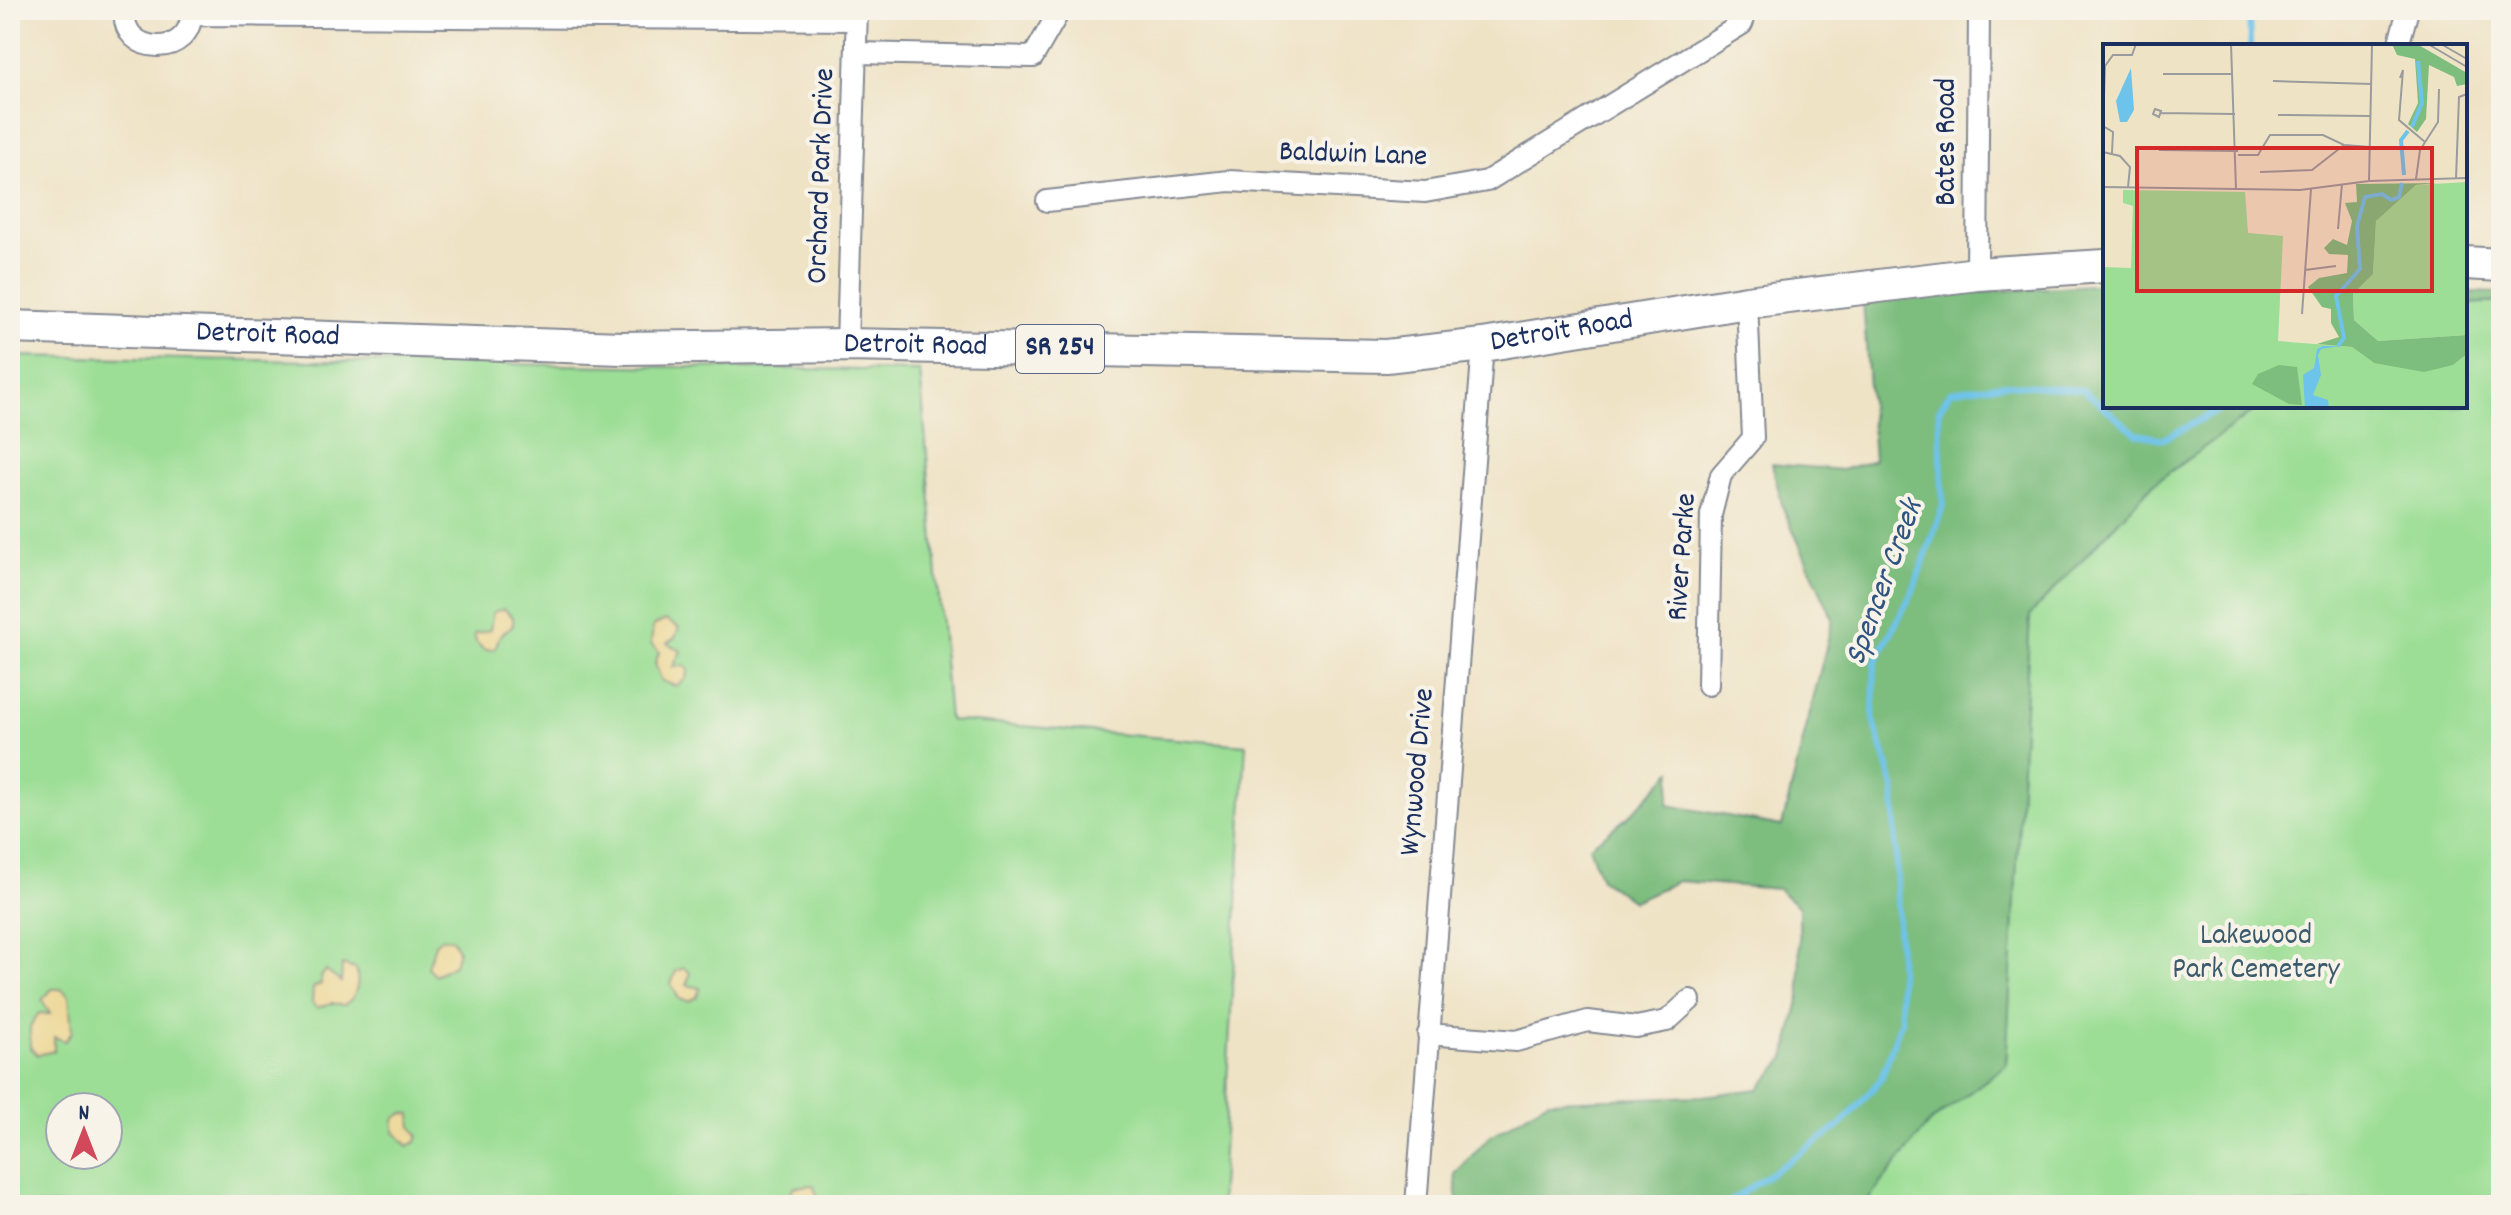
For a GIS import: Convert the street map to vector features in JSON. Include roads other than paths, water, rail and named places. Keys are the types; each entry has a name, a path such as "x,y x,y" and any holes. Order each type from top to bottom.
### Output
{"main road":[{"path":"2467,263 2501,265"},
{"name":"Detroit Road","path":"10,327 622,348 847,345 1386,356 1483,345 1747,302 1977,274 2103,266"}],"street":[{"path":"125,10 127,28 139,42 154,48 170,46 183,38 192,13 857,15"},
{"path":"857,53 1033,57 1060,10"},
{"name":"Baldwin Lane","path":"1047,201 1229,181 1425,192 1487,181 1742,24 1747,10"},
{"name":"Bates Road","path":"1977,274 1979,10"},
{"path":"2399,44 2408,10"},
{"name":"Orchard Park Drive","path":"847,345 857,15"},
{"name":"River Parke","path":"1708,685 1713,506 1721,475 1753,438 1747,302"},
{"name":"Wynwood Drive","path":"1416,1205 1483,345"},
{"path":"1428,1034 1516,1041 1588,1021 1636,1027 1667,1021 1690,1000"}],"waterway":[{"name":"Spencer Creek","path":"2249,10 2250,44"},
{"name":"Spencer Creek","path":"1725,1205 1841,1125 1881,1079 1901,1021 1894,787 1873,719 1875,663 1913,591 1943,506 1939,410 1951,391 2007,384 2083,390 2103,406"},
{"name":"Spencer Creek","path":"2105,408 2137,434 2163,439 2223,408"}],"park label":[{"name":"Lakewood Park Cemetery","path":"2256,954"}]}
